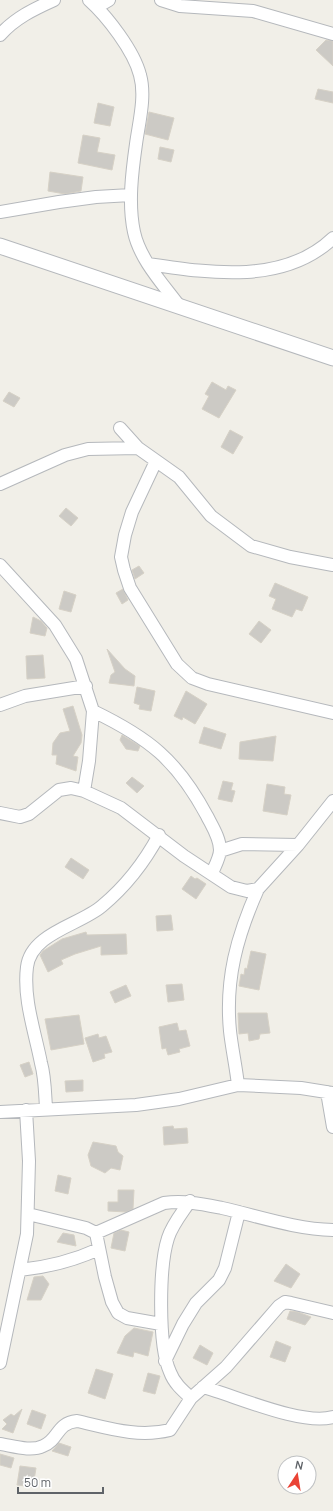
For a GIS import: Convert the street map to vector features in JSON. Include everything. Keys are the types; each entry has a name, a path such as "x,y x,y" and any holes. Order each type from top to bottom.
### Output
{"street":[{"path":"0,35 16,20 31,10 54,0"},
{"path":"109,0 93,4 121,38 140,75 142,102 132,195 134,232 138,246 148,264 180,307"},
{"path":"161,0 180,6 253,11 333,34"},
{"path":"0,212 74,200 132,195"},
{"path":"148,264 221,273 263,270 307,257 317,252 333,238"},
{"path":"0,246 333,358"},
{"path":"120,428 138,448 179,477 210,516 251,546 290,557 333,565"},
{"path":"0,484 73,453 88,449 138,448"},
{"path":"156,461 132,512 121,557 130,588 177,664 192,678 208,684 333,713"},
{"path":"0,565 55,625 76,659 93,711 91,747 84,790"},
{"path":"0,705 25,696 86,686"},
{"path":"93,711 135,733 159,750 172,764 202,807 218,840 220,851 212,873"},
{"path":"0,813 20,817 29,814 59,790 71,788 84,790 121,808 159,835 184,856 212,873 231,887 239,890 258,889"},
{"path":"238,1085 230,1030 231,972 237,940 258,889 298,845 333,801"},
{"path":"46,1108 42,1065 29,1005 27,966 31,954 39,943 101,907 123,887 149,854 159,835"},
{"path":"220,851 242,844 298,845"},
{"path":"0,1112 46,1108 136,1105 179,1099 238,1085 288,1087 330,1093 333,1126"},
{"path":"0,1363 8,1316 20,1270 27,1234 29,1161 26,1110"},
{"path":"28,1214 96,1232 164,1203 190,1201 285,1223 320,1230 333,1230"},
{"path":"190,1201 174,1226 168,1239 162,1283 161,1324 165,1361 176,1384 191,1398"},
{"path":"165,1361 183,1324 196,1303 219,1280 225,1268 239,1212"},
{"path":"96,1232 112,1302 118,1313 127,1318 161,1324"},
{"path":"20,1270 45,1268 65,1263 99,1249"},
{"path":"0,1444 32,1449 44,1446 61,1426 69,1422 77,1421 136,1433 155,1434 170,1430 191,1398 226,1367 279,1306 285,1302 333,1313"},
{"path":"203,1387 285,1413 316,1420 333,1417"}],"building":[{"path":"326,40 333,41 333,66 316,50"},
{"path":"318,89 333,92 333,103 315,99"},
{"path":"98,103 114,107 110,126 94,123"},
{"path":"149,112 174,118 168,140 145,134"},
{"path":"83,135 100,138 97,152 115,155 112,170 78,163"},
{"path":"160,147 174,150 171,162 158,159"},
{"path":"50,172 83,177 81,191 65,194 48,191"},
{"path":"212,382 226,390 228,386 236,390 219,418 202,409 209,396 205,394"},
{"path":"9,392 20,398 14,407 3,401"},
{"path":"230,430 243,437 233,454 221,447"},
{"path":"66,508 78,518 71,526 59,516"},
{"path":"139,566 144,573 135,579 132,570"},
{"path":"275,583 308,597 302,611 296,609 292,617 272,609 276,599 269,596"},
{"path":"123,589 128,600 122,604 116,593"},
{"path":"64,591 76,595 71,612 59,609"},
{"path":"33,617 41,621 47,628 45,636 30,633"},
{"path":"259,621 271,630 261,643 249,634"},
{"path":"107,649 125,669 135,676 134,686 109,683 111,675 115,672"},
{"path":"43,655 45,678 27,679 26,656"},
{"path":"137,687 155,691 151,711 139,709 140,705 134,703"},
{"path":"186,691 207,704 195,724 183,717 182,720 174,716"},
{"path":"73,706 82,735 81,743 73,756 78,757 76,771 56,764 57,755 52,755 53,743 60,733 70,731 63,709"},
{"path":"204,727 226,734 221,749 199,743"},
{"path":"122,735 140,746 138,751 126,749 120,740"},
{"path":"276,736 273,761 239,759 240,742"},
{"path":"132,777 144,786 137,793 126,783"},
{"path":"223,781 233,783 231,790 235,791 232,802 218,799"},
{"path":"267,784 285,787 284,794 291,795 287,815 263,811"},
{"path":"71,858 89,870 83,879 65,867"},
{"path":"191,876 206,884 196,899 182,889"},
{"path":"171,915 173,930 157,931 156,916"},
{"path":"86,932 87,935 126,934 127,954 101,955 101,946 61,960 63,964 48,972 40,955 43,951 62,939"},
{"path":"251,951 266,954 259,990 239,986 241,974 244,975 245,968 247,969"},
{"path":"182,984 184,1000 168,1002 166,985"},
{"path":"126,985 131,996 115,1003 110,992"},
{"path":"238,1013 267,1013 270,1033 260,1034 259,1039 249,1041 248,1033 239,1034"},
{"path":"79,1015 84,1044 51,1050 45,1019"},
{"path":"177,1023 179,1031 186,1030 190,1046 179,1049 180,1052 168,1055 166,1048 162,1049 159,1027"},
{"path":"98,1034 99,1038 106,1036 112,1052 104,1054 105,1058 93,1062 85,1038"},
{"path":"29,1062 33,1074 25,1077 20,1065"},
{"path":"83,1080 83,1091 66,1092 65,1081"},
{"path":"173,1126 174,1129 187,1128 188,1143 164,1145 163,1127"},
{"path":"93,1142 116,1146 118,1152 123,1156 120,1170 111,1168 105,1173 91,1166 88,1155"},
{"path":"58,1175 71,1178 68,1194 55,1191"},
{"path":"118,1190 134,1190 133,1209 126,1212 108,1211 108,1202 118,1202"},
{"path":"121,1230 129,1232 125,1251 111,1248 114,1233"},
{"path":"63,1233 74,1235 76,1246 57,1242"},
{"path":"286,1264 300,1274 291,1288 274,1281"},
{"path":"43,1276 49,1284 41,1300 27,1300 34,1277"},
{"path":"290,1311 298,1312 311,1317 305,1325 287,1319"},
{"path":"134,1328 153,1332 148,1356 134,1352 133,1357 117,1353 125,1336"},
{"path":"276,1341 291,1347 285,1362 270,1357"},
{"path":"200,1345 213,1353 207,1365 193,1358"},
{"path":"96,1369 113,1374 105,1399 88,1393"},
{"path":"148,1373 160,1376 155,1394 143,1391"},
{"path":"22,1409 13,1433 2,1429 7,1424 3,1420 11,1414 14,1416"},
{"path":"32,1410 46,1415 41,1429 27,1424"},
{"path":"59,1443 71,1447 68,1456 52,1451"},
{"path":"0,1454 14,1458 11,1468 0,1465"},
{"path":"20,1466 36,1468 33,1487 17,1485"}]}
